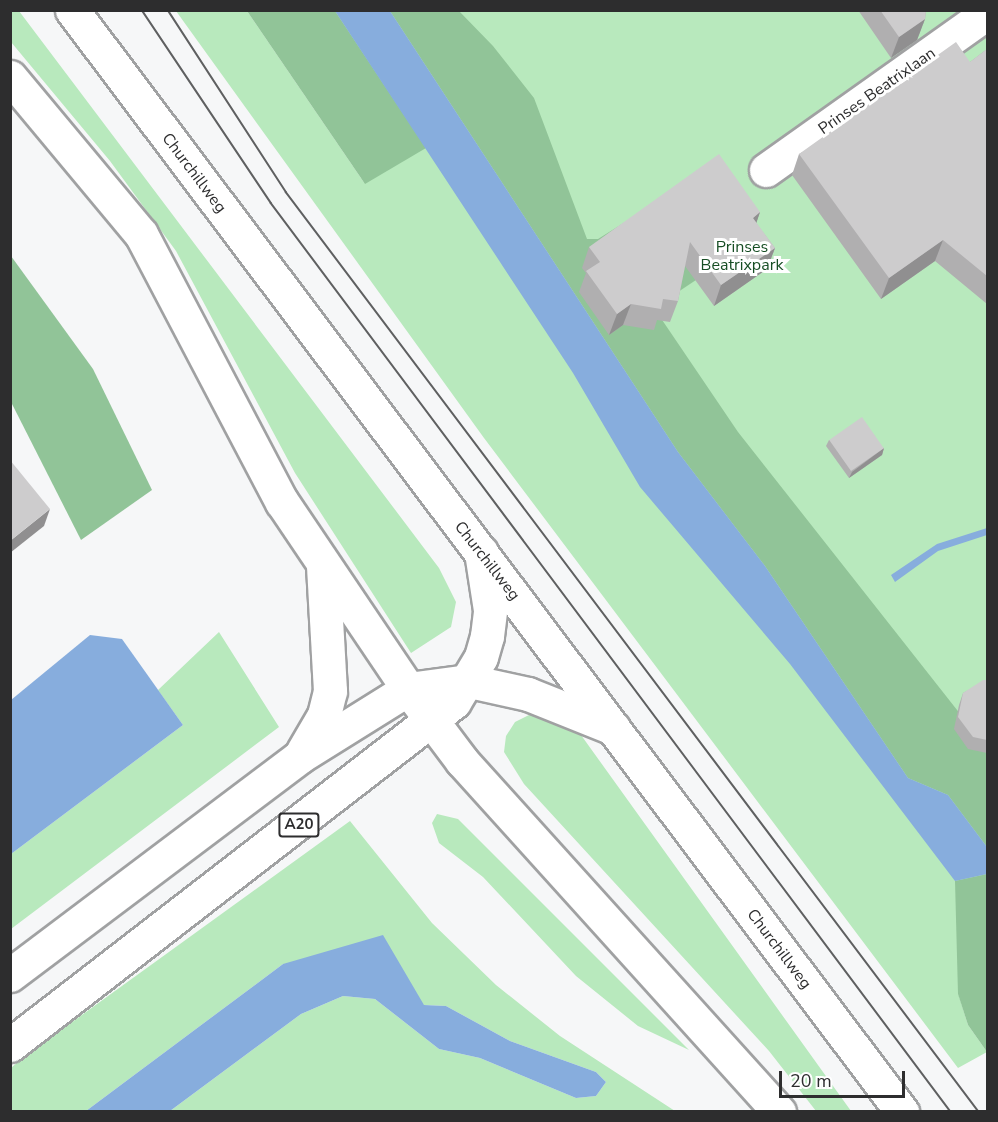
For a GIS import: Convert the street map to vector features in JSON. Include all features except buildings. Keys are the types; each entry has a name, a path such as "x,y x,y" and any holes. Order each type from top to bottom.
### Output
{"main road":[{"name":"Churchillweg","path":"72,10 902,1112"},
{"name":"Prinses Beatrixlaan","path":"766,170 987,12"},
{"path":"10,77 141,234 282,502 323,567 408,689 462,761 779,1112"},
{"path":"434,723 469,681 481,657 490,610 481,552"},
{"path":"298,757 314,736 330,691 323,567"},
{"path":"10,975 298,757 408,689 469,681 528,694 612,728"},
{"name":"A20","path":"10,1045 434,723"}],"green space":[{"path":"10,11 19,11 439,568 456,602 451,627 411,653 295,473 176,251 110,161 11,42"},
{"name":"Prinses Beatrixpark","path":"176,11 247,11 365,184 275,11 987,11 988,970 960,936 958,993 968,1025 987,1052 958,1068 484,438"},
{"path":"247,11 335,11 426,148 365,184"},
{"path":"390,11 459,11 493,46 534,98 587,239 598,239 705,172 732,256 654,308 738,432 987,748 987,847 948,795 908,778 765,566 678,452"},
{"path":"11,256 93,369 152,490 81,540 11,402"},
{"path":"219,632 279,727 11,929 11,854 183,725 158,690"},
{"path":"535,712 556,714 581,735 851,1111 816,1111 769,1051 524,784 504,752 506,736 515,722"},
{"path":"437,814 458,819 689,1050 638,1026 576,976 483,877 439,843 432,823"},
{"path":"350,821 432,923 496,985 560,1036 675,1111 170,1111 301,1014 343,996 375,999 439,1049 480,1058 576,1098 596,1096 606,1082 596,1072 510,1041 446,1006 424,1005 283,964 86,1111 11,1111 10,1069 21,1059"},
{"path":"987,874 987,1052 968,1025 958,994 955,881"}],"water":[{"path":"335,11 390,11 678,452 765,566 908,778 948,795 987,847 987,874 955,881 790,664 640,487 573,373"},
{"path":"987,528 987,535 938,551 895,582 891,575 937,544"},
{"path":"90,635 122,639 183,725 11,854 11,700"},
{"path":"383,935 424,1005 446,1006 510,1041 596,1072 606,1082 596,1096 576,1098 480,1058 439,1049 375,999 343,996 301,1014 170,1111 86,1111 283,964"}],"tram line":[{"path":"142,10 271,203 951,1112"},
{"path":"168,10 286,192 979,1112"}]}
